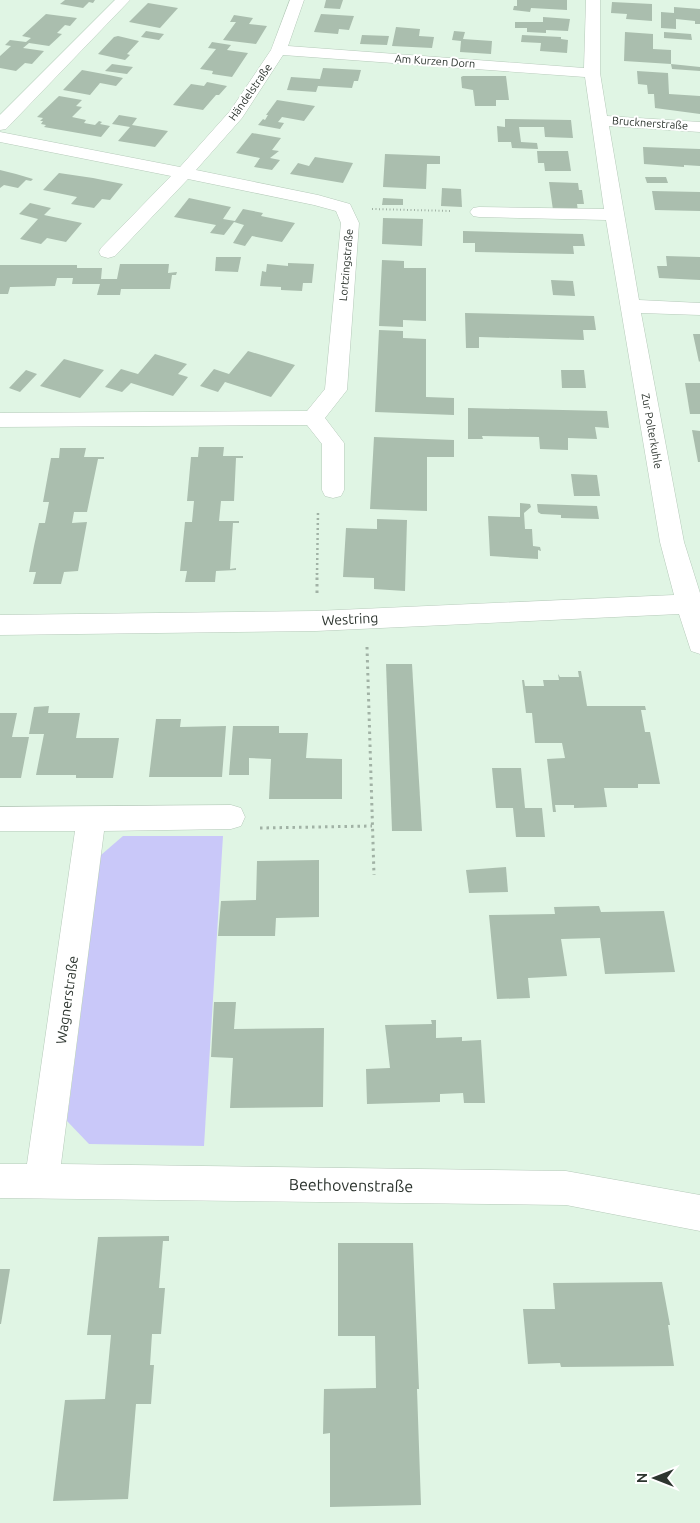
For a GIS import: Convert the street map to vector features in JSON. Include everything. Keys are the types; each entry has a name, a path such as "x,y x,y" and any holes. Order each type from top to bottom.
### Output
{"street":[{"path":"0,125 123,0"},
{"name":"Händelstraße","path":"184,174 236,114 279,50 298,0"},
{"name":"Zur Polterkuhle","path":"593,0 592,73 629,306 672,542 695,603 700,644"},
{"name":"Am Kurzen Dorn","path":"279,50 592,73"},
{"name":"Brucknerstraße","path":"599,120 700,127"},
{"name":"Lortzingstraße","path":"0,137 318,200 344,208 350,223 336,390 313,418"},
{"path":"108,252 184,174"},
{"path":"479,212 614,215"},
{"path":"629,306 700,308"},
{"path":"0,420 313,418 333,442 333,490"},
{"name":"Westring","path":"0,625 316,621 695,603"},
{"path":"0,819 231,817"},
{"name":"Wagnerstraße","path":"42,1181 91,819"},
{"name":"Beethovenstraße","path":"0,1181 566,1188 700,1213"}],"path":[{"path":"344,208 479,212"},
{"path":"316,621 318,508 333,490"},
{"path":"366,619 374,875"},
{"path":"231,817 245,828 372,826"}],"shaded area":[{"path":"123,836 223,836 204,1146 89,1144 67,1121 101,855"}],"building":[{"path":"65,0 95,0 93,3 89,2 83,8 60,4"},
{"path":"326,0 343,0 340,9 324,8"},
{"path":"517,0 567,0 567,10 531,8 530,12 513,10 514,6 517,6"},
{"path":"612,2 652,4 652,21 626,19 627,14 611,13"},
{"path":"148,3 178,8 160,28 129,22"},
{"path":"674,7 700,9 700,24 695,24 695,21 676,19 676,29 661,28 661,12 674,13"},
{"path":"46,14 77,18 70,26 65,25 57,33 62,34 49,46 29,43 23,48 44,51 32,64 25,63 16,71 0,68 0,56 11,46 5,45 10,40 26,42 31,38 22,36"},
{"path":"321,14 354,16 349,30 339,29 338,34 314,32"},
{"path":"234,15 253,18 249,24 267,26 256,44 223,40 236,22 230,22"},
{"path":"543,17 570,19 568,31 546,30 546,33 527,32 527,28 515,28 515,22 543,22"},
{"path":"396,27 420,29 419,36 434,37 432,48 392,46"},
{"path":"146,31 164,34 159,40 141,37"},
{"path":"454,31 465,32 463,39 492,41 491,54 460,52 461,41 452,40"},
{"path":"625,32 653,34 653,49 671,50 671,64 624,61"},
{"path":"664,32 691,34 692,40 664,38"},
{"path":"362,35 389,36 387,45 360,44"},
{"path":"522,35 561,37 561,39 568,40 567,53 540,51 541,43 521,42"},
{"path":"118,36 139,41 127,54 130,55 125,60 98,54 114,37"},
{"path":"212,42 231,45 227,50 248,53 232,77 212,74 213,71 200,69 216,49 208,48"},
{"path":"112,64 133,67 127,74 105,71"},
{"path":"671,64 700,67 700,71 672,69"},
{"path":"323,68 361,70 358,81 354,81 352,88 318,86 316,92 287,90 291,77 320,79"},
{"path":"82,70 123,78 116,86 100,83 90,95 63,90"},
{"path":"637,71 668,73 669,94 700,96 700,114 655,108 654,94 648,94 647,85 638,84"},
{"path":"506,76 509,100 496,100 496,106 475,106 473,90 462,88 461,77"},
{"path":"207,82 227,86 203,110 173,105 191,84 204,86"},
{"path":"59,96 82,100 76,106 82,107 72,117 86,120 84,123 95,125 99,121 102,122 100,124 110,126 101,137 44,127 46,125 41,124 43,121 40,121 43,118 37,117"},
{"path":"277,100 315,106 304,121 282,117 278,122 284,123 280,129 258,125 263,119 265,120 268,115 266,115"},
{"path":"119,115 137,118 132,125 168,131 155,147 118,141 130,127 112,124"},
{"path":"505,119 571,120 573,138 545,137 544,127 519,127 521,142 537,143 538,149 512,148 511,142 498,142 497,126 505,127"},
{"path":"252,133 281,138 272,150 279,151 270,158 280,160 272,170 254,167 260,158 236,153"},
{"path":"643,147 700,149 700,166 684,165 684,167 644,164"},
{"path":"537,151 568,151 571,171 545,171 544,163 538,163"},
{"path":"385,154 440,156 440,164 427,164 426,189 383,187"},
{"path":"315,157 353,163 343,183 290,174 298,163 309,166"},
{"path":"0,170 33,179 31,181 26,180 18,188 4,185 0,188"},
{"path":"59,173 123,184 110,200 102,199 94,208 71,204 77,197 43,190"},
{"path":"645,177 666,177 668,183 647,183"},
{"path":"549,182 578,183 579,190 582,190 584,204 577,204 578,211 553,210"},
{"path":"442,188 461,189 462,207 441,206"},
{"path":"652,191 700,192 700,211 655,210"},
{"path":"189,198 231,207 223,219 235,221 243,209 263,213 261,216 295,223 282,242 252,236 245,246 233,243 244,225 234,222 224,235 210,233 216,225 174,217"},
{"path":"383,198 403,199 403,205 382,205"},
{"path":"30,203 51,208 44,215 82,223 66,242 47,238 41,244 20,239 38,219 19,214"},
{"path":"383,218 423,219 422,246 382,244"},
{"path":"463,231 583,234 585,246 573,246 574,254 475,252 475,243 463,243"},
{"path":"666,256 700,257 700,280 659,278 657,266 667,266"},
{"path":"216,257 241,257 238,272 215,271"},
{"path":"382,260 404,261 404,268 426,268 426,321 403,320 403,327 379,326"},
{"path":"288,263 314,264 312,283 303,283 302,291 260,286 262,271 266,272 267,264 288,266"},
{"path":"120,264 169,264 168,273 177,272 176,275 172,275 170,289 121,289 120,295 97,295 100,284 72,284 73,278 57,278 55,286 10,287 8,294 0,294 0,265 77,265 77,268 102,268 101,279 117,279"},
{"path":"551,280 573,281 575,296 553,295"},
{"path":"465,313 594,316 596,330 583,330 584,340 479,337 479,348 466,348"},
{"path":"379,330 403,331 403,338 426,339 426,397 454,398 454,415 375,412"},
{"path":"693,334 700,334 699,362"},
{"path":"248,351 295,365 271,397 225,382 218,392 200,386 214,369 229,374"},
{"path":"155,354 187,364 178,374 188,377 173,396 131,383 122,392 105,387 121,369 138,374"},
{"path":"64,359 104,370 80,398 40,386"},
{"path":"26,370 37,374 20,392 9,388"},
{"path":"561,370 584,370 586,388 562,388"},
{"path":"685,383 700,383 700,414 690,414"},
{"path":"468,408 607,411 609,428 595,427 597,439 568,438 568,450 540,449 539,437 482,436 483,439 468,439"},
{"path":"692,430 700,431 700,462 698,462"},
{"path":"374,437 454,440 454,457 427,457 427,511 370,509"},
{"path":"199,447 224,447 223,456 243,456 243,458 236,458 234,501 221,501 219,521 239,521 239,523 233,523 230,569 236,568 236,570 216,571 215,582 185,582 187,571 180,571 185,522 192,522 194,501 187,501 191,457 198,457"},
{"path":"60,448 86,448 84,457 104,457 104,459 98,459 87,512 74,512 72,523 87,522 78,571 64,572 61,584 33,584 36,572 29,572 39,523 45,523 49,502 43,502 51,458 59,458"},
{"path":"571,474 597,475 600,496 574,496"},
{"path":"520,503 530,504 531,507 524,513 525,529 532,529 533,546 540,547 541,551 538,550 538,559 490,556 488,516 520,517"},
{"path":"537,504 597,506 599,519 561,518 561,515 541,514 538,512"},
{"path":"377,519 407,520 405,591 374,589 374,578 343,577 346,528 377,529"},
{"path":"386,664 412,664 422,831 392,831"},
{"path":"578,671 581,671 587,706 645,706 646,710 641,710 645,732 650,732 660,784 638,784 638,788 604,788 607,807 574,808 574,805 555,805 556,812 553,812 547,759 565,758 562,743 535,743 532,713 526,713 522,680 524,680 525,686 544,686 543,680 559,680 558,674 560,677 579,677"},
{"path":"49,706 48,713 80,713 76,738 119,738 113,778 76,778 76,775 36,775 44,734 29,734 34,707"},
{"path":"0,713 17,713 12,737 29,737 21,778 0,778"},
{"path":"156,719 181,719 180,727 226,726 222,777 149,777"},
{"path":"233,726 279,726 279,733 308,733 306,758 342,759 342,799 269,799 271,759 249,758 249,775 229,775"},
{"path":"492,768 521,768 525,808 542,808 545,837 516,837 513,808 496,808"},
{"path":"319,860 319,917 276,918 275,936 218,936 221,901 256,900 257,861"},
{"path":"506,867 508,892 469,893 466,870"},
{"path":"599,906 601,912 664,911 675,972 605,974 600,938 561,939 567,976 528,978 530,998 497,999 489,915 555,914 554,907"},
{"path":"214,1002 236,1002 234,1029 324,1028 323,1107 230,1108 233,1058 211,1057"},
{"path":"431,1020 436,1020 436,1038 462,1037 462,1041 481,1040 485,1103 464,1103 463,1093 440,1094 440,1102 367,1104 366,1069 390,1068 385,1025 432,1024"},
{"path":"169,1236 169,1241 163,1241 159,1288 165,1288 161,1334 152,1334 150,1365 154,1365 151,1404 136,1404 128,1499 53,1501 65,1400 105,1399 111,1335 87,1335 98,1237"},
{"path":"338,1243 413,1243 419,1389 417,1389 421,1505 330,1507 330,1433 323,1434 324,1389 376,1388 375,1336 338,1336"},
{"path":"0,1269 10,1269 1,1324 0,1324"},
{"path":"662,1282 670,1325 668,1325 674,1366 561,1367 560,1363 528,1364 523,1309 555,1309 553,1283"}]}
